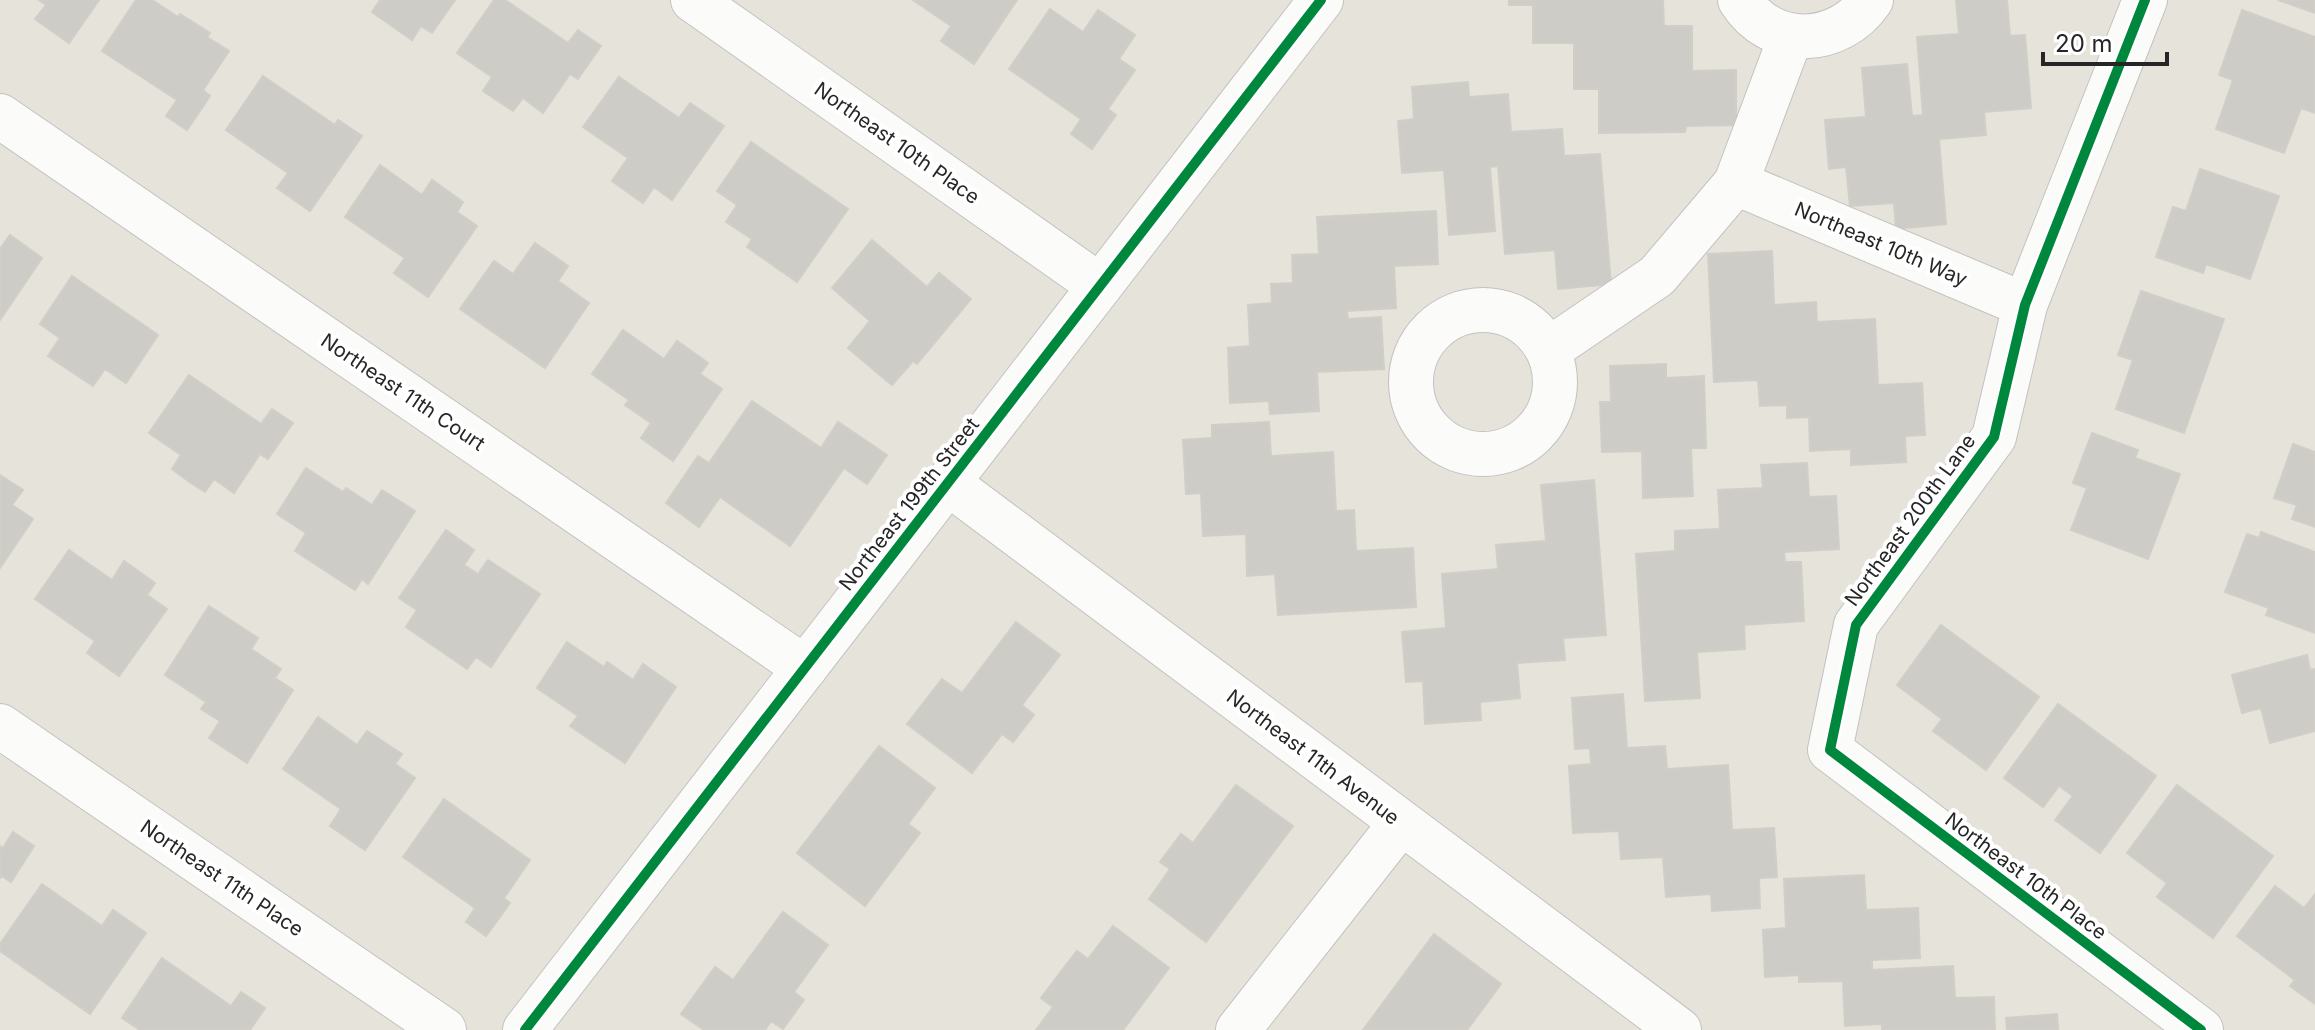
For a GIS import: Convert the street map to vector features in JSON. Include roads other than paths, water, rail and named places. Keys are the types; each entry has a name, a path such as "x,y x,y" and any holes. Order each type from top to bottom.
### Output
{"street":[{"name":"Northeast 10th Place","path":"693,0 1100,286"},
{"name":"Northeast 199th Street","path":"525,1030 1321,0"},
{"path":"1740,0 1748,12 1768,28 1791,36 1817,37 1841,29 1862,13 1871,0"},
{"name":"Northeast 200th Lane","path":"1830,750 1856,625 1994,437 2025,305 2145,0"},
{"path":"1548,350 1657,276 1736,183 1791,36"},
{"name":"Northeast 11th Court","path":"0,116 805,668"},
{"name":"Northeast 10th Way","path":"1736,183 2025,305"},
{"name":"Northeast 11th Avenue","path":"948,483 1679,1030"},
{"name":"Northeast 11th Place","path":"0,726 444,1030"},
{"name":"Northeast 10th Place","path":"1830,750 2201,1030"},
{"path":"1238,1030 1401,823"}]}
